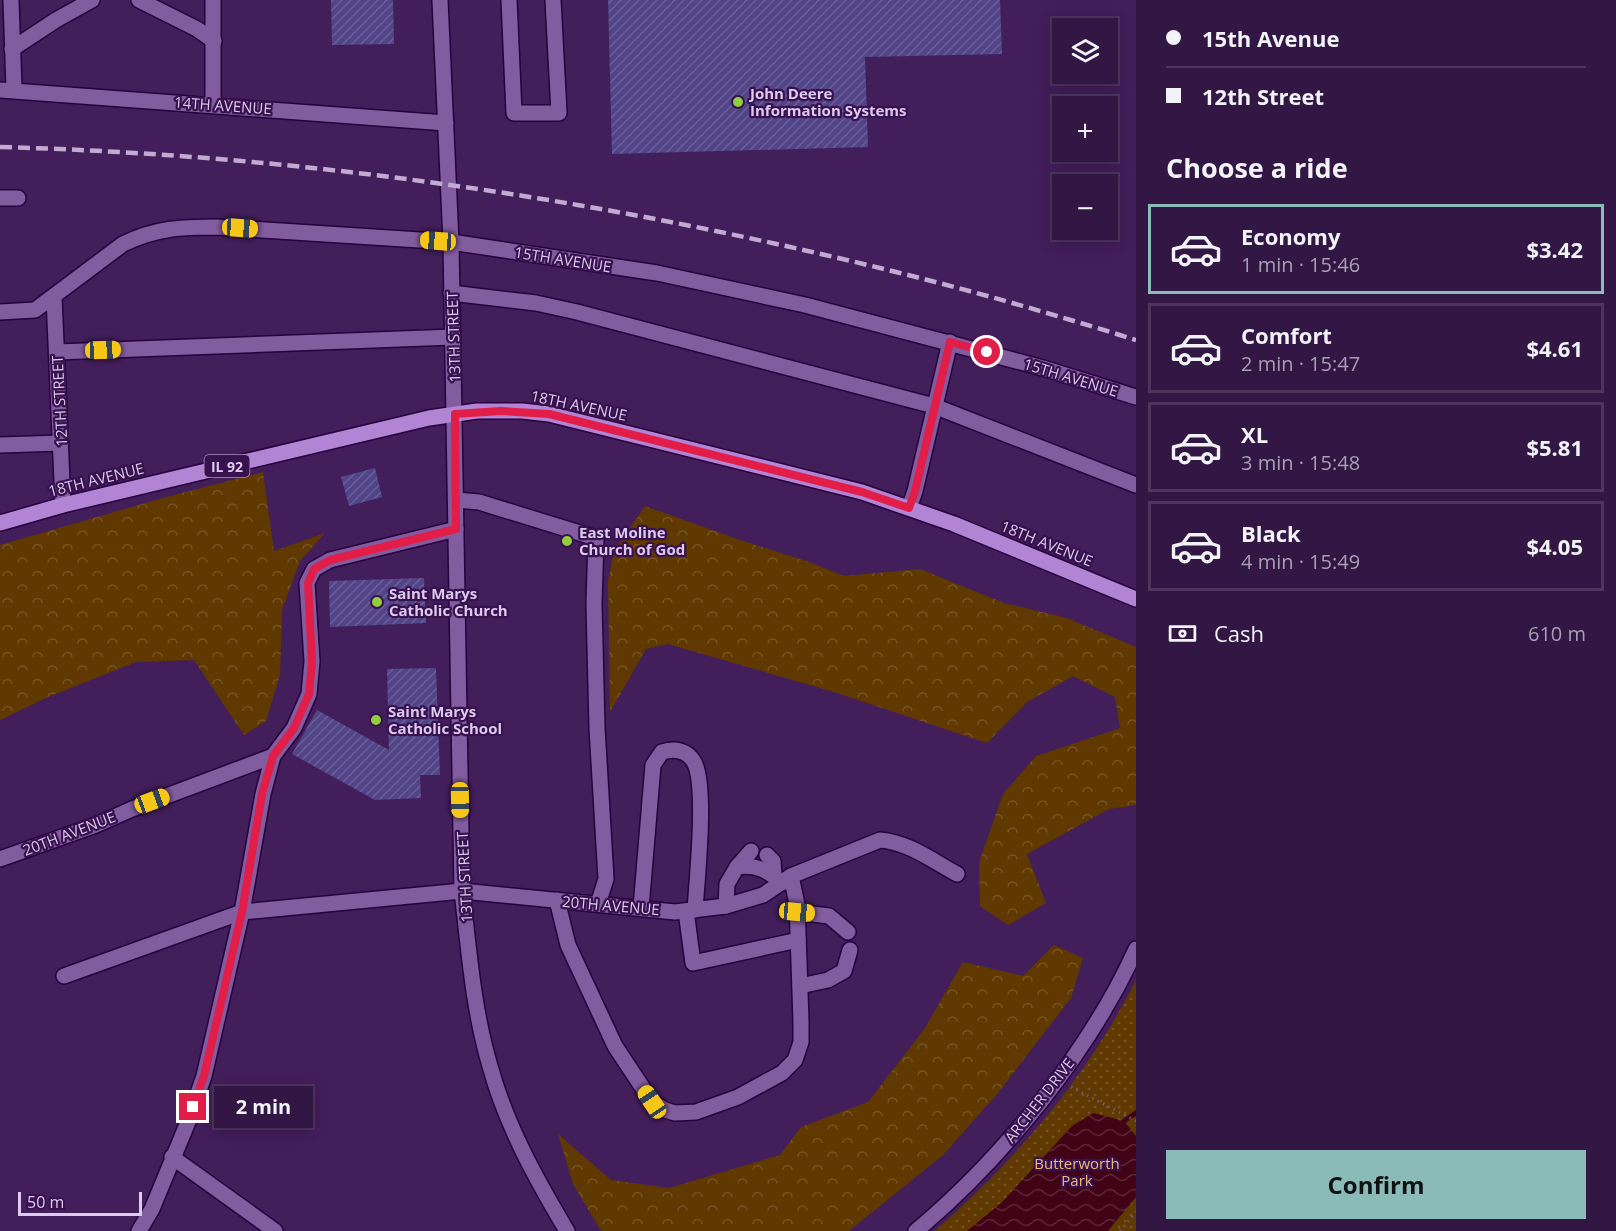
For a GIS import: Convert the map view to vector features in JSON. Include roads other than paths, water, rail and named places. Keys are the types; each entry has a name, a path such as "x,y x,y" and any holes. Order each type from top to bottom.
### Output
{"main road":[{"name":"18TH AVENUE","path":"0,523 63,505 429,418 501,411 549,414 862,492 954,524 1136,599"}],"street":[{"path":"7,90 12,49 11,0"},
{"path":"12,49 92,0"},
{"path":"139,0 197,29 214,41"},
{"path":"213,0 213,104"},
{"name":"13TH STREET","path":"440,0 451,242 462,891 473,990 490,1066 507,1116 526,1158 567,1231"},
{"path":"509,0 514,113 559,113 553,0"},
{"name":"14TH AVENUE","path":"7,90 446,123"},
{"path":"0,198 18,198"},
{"name":"15TH AVENUE","path":"0,312 35,310 123,244 135,238 178,227 217,227 451,242 657,273 744,290 950,342 1136,396"},
{"path":"451,293 536,303 577,312 934,406 1136,485"},
{"name":"12TH STREET","path":"54,297 63,505"},
{"path":"57,352 453,338"},
{"path":"909,508 950,342"},
{"path":"0,445 61,443"},
{"path":"456,500 479,502 596,538 594,604 597,728 606,879 598,904"},
{"path":"139,1231 152,1209 188,1122 204,1076 242,912 262,794 273,756 294,728 309,694 312,662 307,596 310,575 314,569 330,560 456,529"},
{"path":"641,908 653,765 662,752 679,750 694,761 699,777 701,801 691,910 693,963 798,940"},
{"name":"20TH AVENUE","path":"0,858 96,825 132,809 273,756"},
{"name":"20TH AVENUE","path":"64,976 242,912 462,891 641,908 691,910 726,906 762,895 782,878 880,840 907,846 957,874"},
{"path":"726,906 727,884 743,857 751,851"},
{"path":"557,900 568,945 615,1046 652,1102 675,1113 696,1112 738,1097 782,1072 795,1060 801,1042 797,912 782,878 767,855"},
{"path":"737,867 750,865 782,878"},
{"path":"797,912 830,916 848,932"},
{"name":"ARCHER DRIVE","path":"916,1231 978,1173 1036,1107 1103,1011 1136,949"},
{"path":"800,986 828,980 844,970 850,950"},
{"path":"172,1157 275,1231"}],"water":[{"path":"1093,1113 1124,1121 1136,1136 1136,1197 1108,1231 967,1231 1002,1202 1072,1126"}],"waterway":[{"path":"1124,1121 1136,1113"}],"railway":[{"path":"0,147 113,152 339,171 563,202 786,246 896,272 1016,304 1136,340"}],"place":[{"name":"John Deere Information Systems","path":"738,102"},
{"name":"East Moline Church of God","path":"567,541"},
{"name":"Saint Marys Catholic Church","path":"377,602"},
{"name":"Saint Marys Catholic School","path":"376,720"}],"park label":[{"name":"Butterworth Park","path":"1077,1172"}]}
